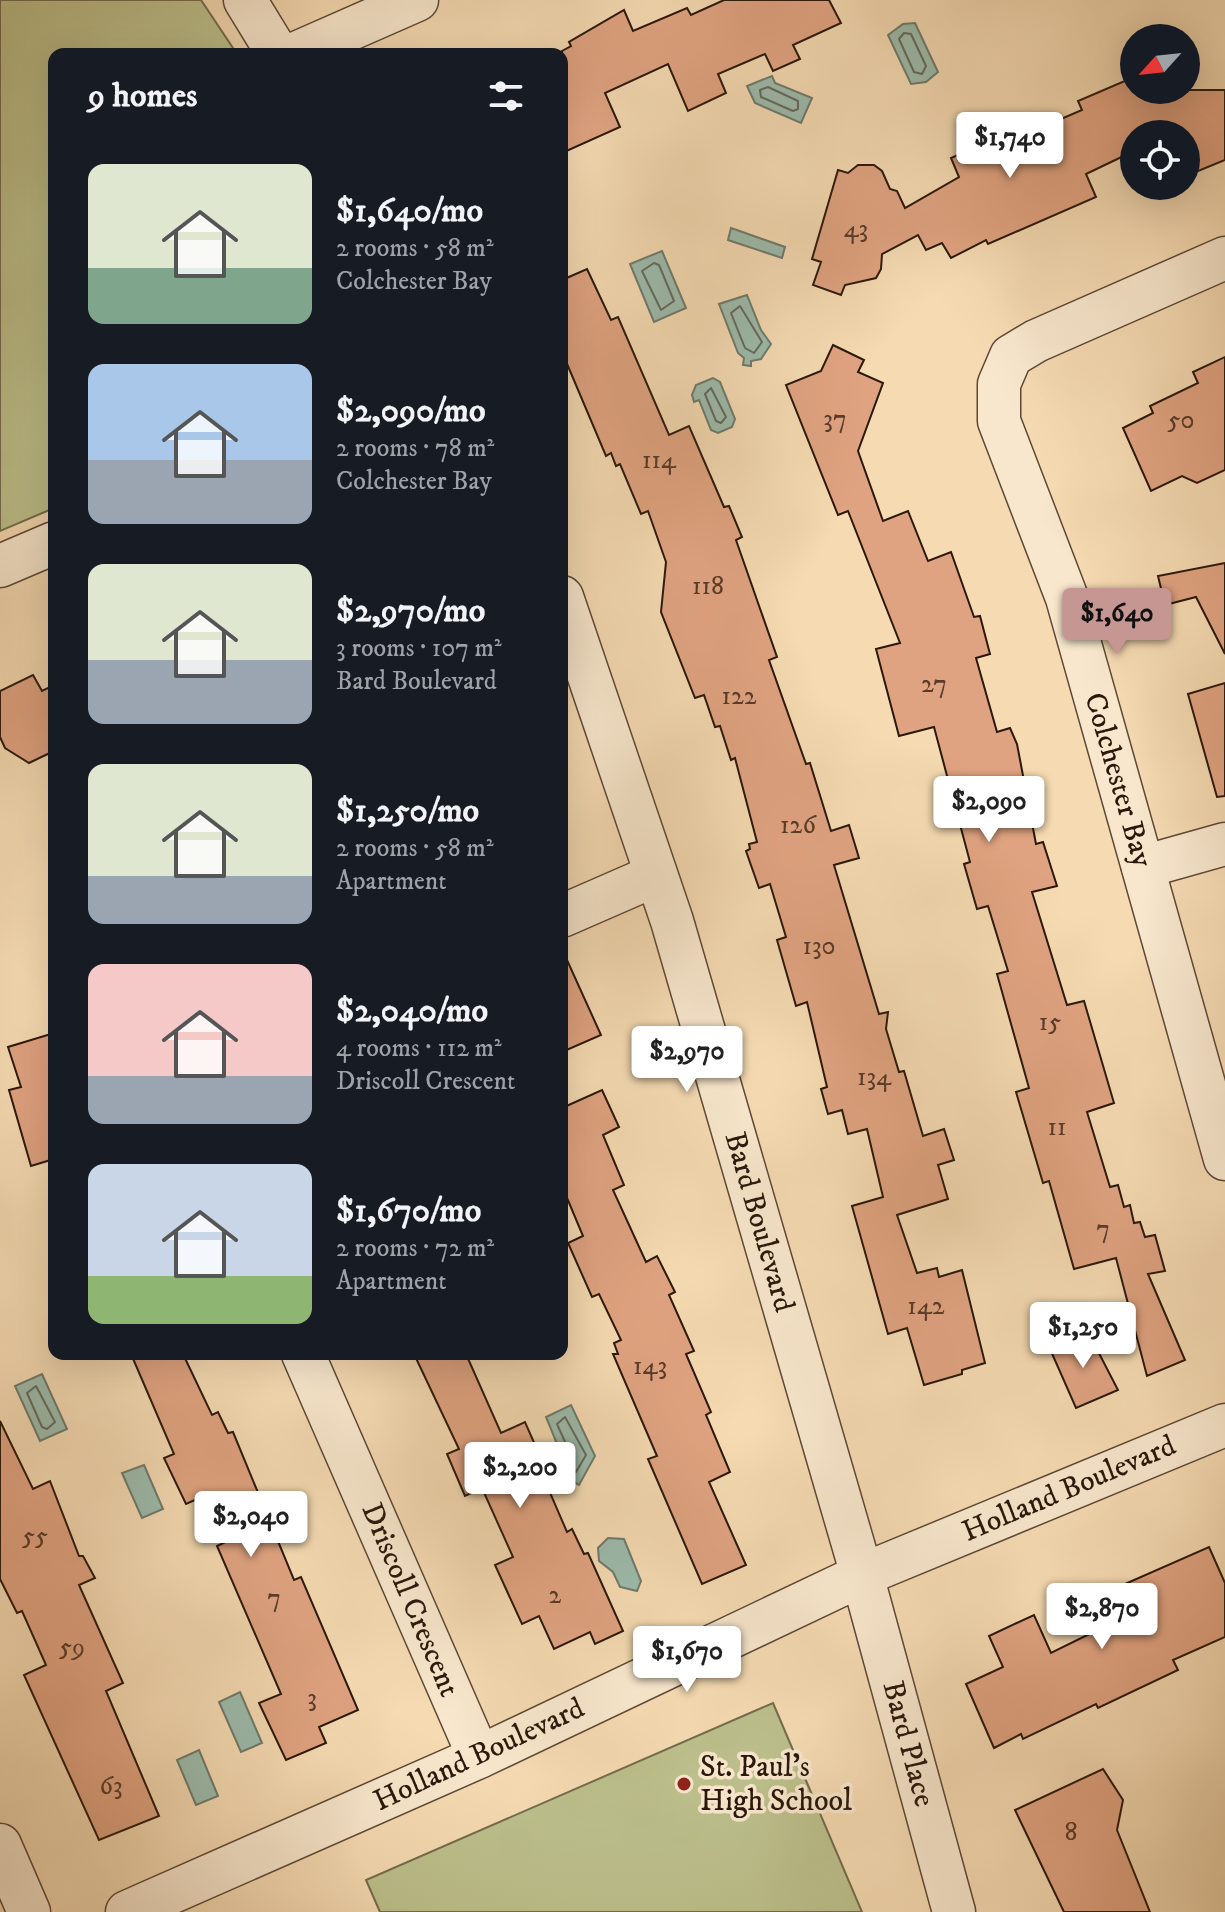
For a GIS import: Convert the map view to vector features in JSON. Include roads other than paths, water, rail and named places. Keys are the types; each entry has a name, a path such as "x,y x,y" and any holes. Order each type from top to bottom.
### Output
{"street":[{"path":"245,0 274,48"},
{"path":"308,48 417,0"},
{"name":"Colchester Bay","path":"1225,258 1036,341 1011,356 999,384 999,421 1067,598 1225,1159"},
{"path":"0,566 48,546"},
{"name":"Bard Boulevard","path":"568,615 656,875 862,1575"},
{"path":"1143,867 1225,844"},
{"path":"568,913 656,875"},
{"name":"Driscoll Crescent","path":"306,1360 479,1757"},
{"name":"Holland Boulevard","path":"127,1912 479,1757 862,1575 1225,1425"},
{"name":"Bard Place","path":"862,1575 954,1912"},
{"path":"0,1845 29,1912"}],"water":[{"path":"915,23 938,72 926,82 911,84 888,35 903,24"},
{"path":"772,76 775,83 812,98 801,123 755,103 747,86"},
{"path":"731,228 785,247 782,258 728,240"},
{"path":"662,251 686,308 654,322 630,264"},
{"path":"747,295 761,330 771,344 761,359 751,361 751,366 743,365 744,358 738,353 719,304"},
{"path":"713,378 720,382 735,419 732,427 718,433 711,430 699,400 694,402 692,395 696,385"},
{"path":"42,1374 67,1429 40,1441 15,1386"},
{"path":"571,1405 595,1456 579,1485 566,1478 564,1473 560,1475 557,1467 562,1465 562,1456 546,1417"},
{"path":"144,1465 163,1509 142,1518 122,1473"},
{"path":"608,1538 624,1539 641,1581 637,1591 620,1587 613,1572 599,1561 598,1548"},
{"path":"240,1692 262,1743 241,1752 219,1702"},
{"path":"199,1750 218,1796 196,1805 177,1760"}],"place":[{"name":"St. Paul's High School","path":"684,1784"}]}
